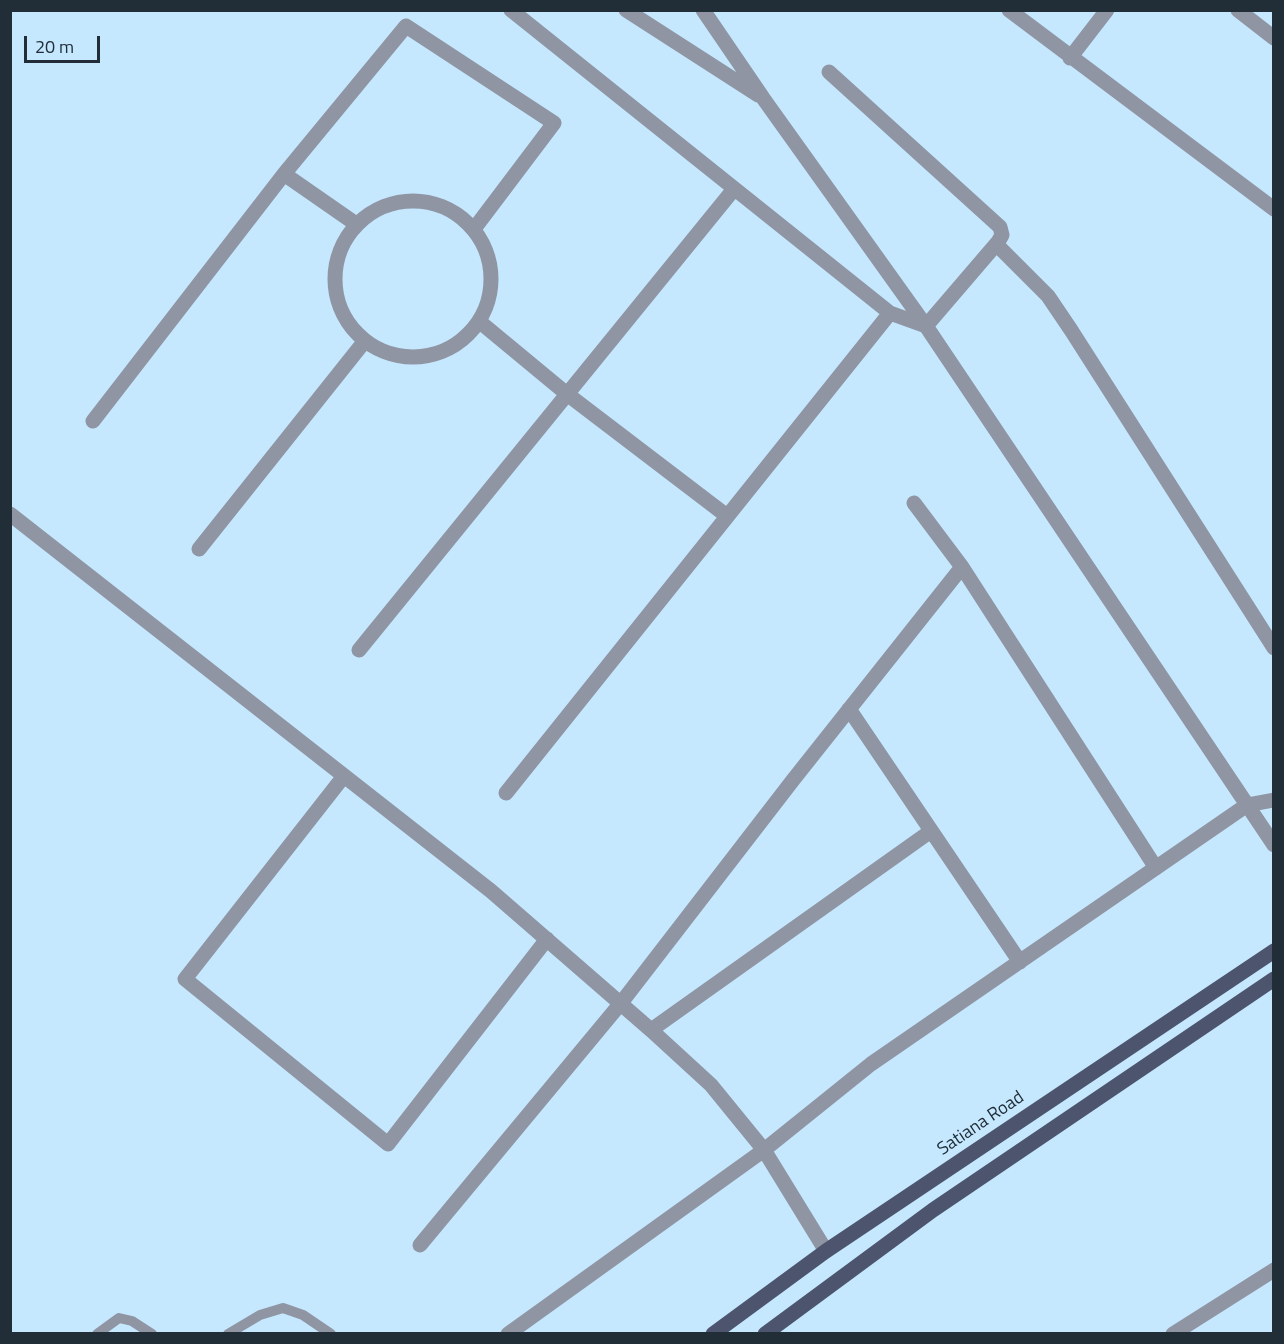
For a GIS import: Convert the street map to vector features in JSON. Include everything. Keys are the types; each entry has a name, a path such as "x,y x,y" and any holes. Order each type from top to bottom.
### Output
{"main road":[{"name":"Satiana Road","path":"713,1334 826,1251 1274,951"},
{"path":"765,1334 933,1210 1274,979"}],"street":[{"path":"511,10 890,313 926,326"},
{"path":"626,10 763,98"},
{"path":"703,10 926,326 1274,845"},
{"path":"1009,10 1274,209"},
{"path":"1070,58 1107,10"},
{"path":"1238,10 1274,38"},
{"path":"93,422 284,174 405,26 554,123 474,229"},
{"path":"829,72 1000,228 1002,235 996,244 926,326"},
{"path":"284,174 356,224"},
{"path":"359,650 734,189"},
{"path":"416,200 448,208 474,229 489,258 492,291 480,322 447,351 404,359 364,342 338,307 336,263 356,224 384,206 416,200"},
{"path":"996,244 1048,296 1274,648"},
{"path":"506,793 890,313"},
{"path":"480,322 567,394 727,516"},
{"path":"199,549 364,342"},
{"path":"915,503 962,567 1156,868"},
{"path":"10,514 491,891 651,1030 711,1085 764,1150 826,1251"},
{"path":"420,1245 621,1003 962,567"},
{"path":"849,709 1020,962"},
{"path":"344,776 185,979 388,1144 547,939"},
{"path":"508,1334 764,1150 871,1064 1247,805 1274,800"},
{"path":"651,1030 931,831"},
{"path":"1173,1334 1274,1270"}],"lane":[{"path":"228,1334 260,1315 283,1308 303,1315 331,1334"},
{"path":"97,1334 118,1318 132,1321 152,1334"}]}
